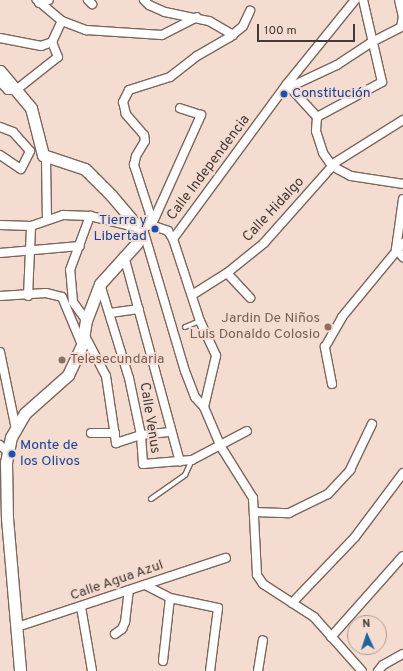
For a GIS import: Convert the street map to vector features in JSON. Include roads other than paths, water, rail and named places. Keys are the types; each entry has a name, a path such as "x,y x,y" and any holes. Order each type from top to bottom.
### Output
{"street":[{"path":"38,1 49,0"},
{"path":"144,0 149,5 165,12 209,21 233,35"},
{"name":"Calle Independencia","path":"204,407 216,356 200,321 173,239 288,85 355,0"},
{"path":"317,117 382,82 363,0"},
{"path":"398,0 403,17 401,27 372,42 337,65 288,85 317,117 316,131 323,153 332,166 351,176 403,184"},
{"path":"38,1 62,21 86,30 162,36 197,18"},
{"path":"145,226 150,214 134,165 136,156 145,141 144,135 126,114 123,102 129,90 170,78 197,56 233,35 243,26 250,11"},
{"path":"0,38 41,46 52,42 62,21"},
{"path":"0,82 8,90 16,90 58,57 52,42"},
{"path":"0,72 31,108 45,156 47,220"},
{"path":"20,671 3,466 4,449 25,412 68,375 83,339 86,320 100,284 137,243 201,115 180,108"},
{"name":"Calle Hidalgo","path":"192,295 227,273 264,243 332,166 403,120"},
{"path":"0,127 13,132 30,151 85,169 145,226 185,371 195,397 204,407 220,447 250,490 253,498 257,575 263,584 314,617 362,671"},
{"path":"0,155 21,169 30,151"},
{"path":"403,200 396,249 403,257"},
{"path":"0,225 31,226 63,215 90,216 145,226 168,232 173,239"},
{"path":"86,320 73,302 70,286 70,270 90,216"},
{"path":"28,296 32,249 31,226"},
{"path":"332,384 325,347 342,317 396,249 403,243"},
{"path":"0,253 80,246"},
{"path":"124,256 158,376 170,432 180,462 192,460 220,447 247,431"},
{"path":"227,273 250,298"},
{"name":"Calle Venus","path":"100,284 129,378 141,435 143,464 180,462"},
{"path":"0,296 28,296 46,293 62,297 83,339 106,376 116,443 141,435 170,432"},
{"path":"110,313 139,308"},
{"path":"0,352 16,429"},
{"path":"254,512 289,513 328,494 350,470 372,424"},
{"path":"91,433 115,432"},
{"path":"292,603 355,537 403,472"},
{"path":"331,637 403,556"},
{"name":"Calle Agua Azul","path":"17,627 226,558"},
{"path":"145,585 170,598 218,608 210,671"},
{"path":"114,634 122,629 125,622 129,590"},
{"path":"163,661 170,598"},
{"path":"81,607 92,671"},
{"path":"258,671 263,640"},
{"path":"378,671 383,665 403,654"}],"lane":[{"path":"185,327 200,321"},
{"path":"151,499 185,476 192,460"}],"place":[{"name":"Constitución","path":"284,94"},
{"name":"Tierra y Libertad","path":"155,229"},
{"name":"Jardin De Niños Luis Donaldo Colosio","path":"328,327"},
{"name":"Telesecundaria","path":"62,360"},
{"name":"Monte de los Olivos","path":"12,454"}]}
